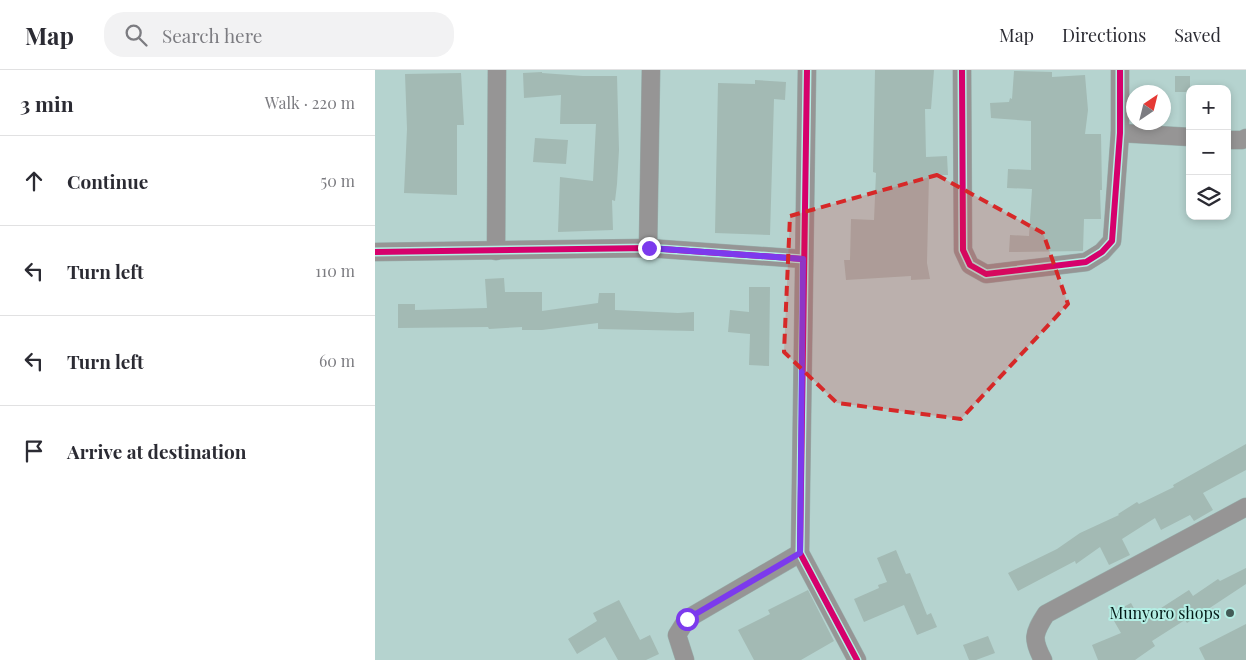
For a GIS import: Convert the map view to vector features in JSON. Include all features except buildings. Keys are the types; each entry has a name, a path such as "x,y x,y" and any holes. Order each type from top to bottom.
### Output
{"street":[{"path":"495,251 497,70"},
{"path":"649,248 651,70"},
{"path":"807,70 800,553 857,660"},
{"path":"962,70 963,250 971,265 987,274 1086,262 1102,252 1112,241 1120,133 1120,70"},
{"path":"1120,133 1186,137"},
{"path":"1231,140 1246,138"},
{"path":"375,252 649,248 803,259"},
{"path":"1043,660 1034,642 1037,628 1046,614 1246,507"},
{"path":"685,660 677,635 687,619 800,553"}],"highlighted area":[{"path":"937,175 1043,233 1068,304 961,419 837,403 784,352 790,216"}],"cycle path":[{"path":"807,70 800,553 857,660"},
{"path":"962,70 963,250 970,265 986,274 1086,262 1102,252 1112,241 1120,133 1120,70"},
{"path":"375,252 648,248 803,259"}],"place":[{"name":"Munyoro shops","path":"1230,613"}],"route":[{"path":"649,248 803,259 800,553 687,619"}]}
